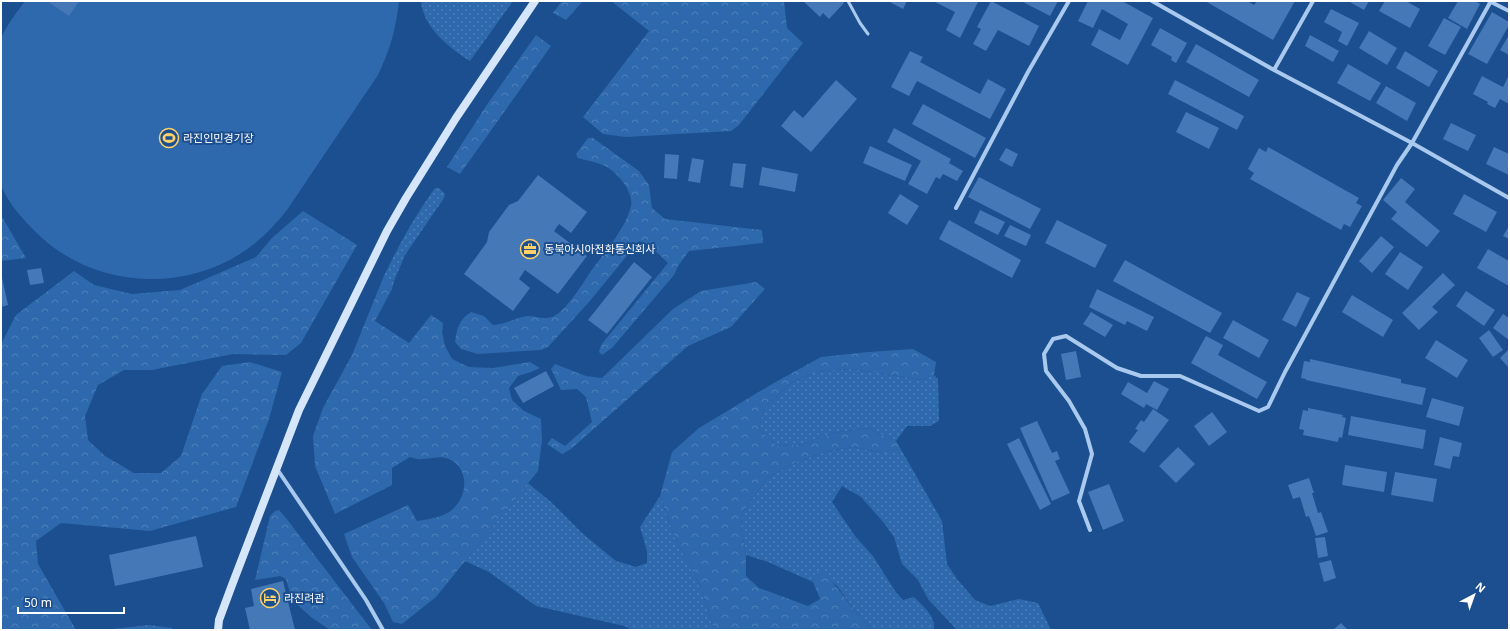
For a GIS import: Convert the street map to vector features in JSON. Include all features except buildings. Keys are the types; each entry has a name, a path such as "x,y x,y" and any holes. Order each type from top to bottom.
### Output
{"street":[{"path":"218,630 219,620 299,410 384,239 406,198 456,118 535,1"},
{"path":"956,208 1028,72 1069,1"},
{"path":"1152,1 1274,70 1412,143 1509,198"},
{"path":"1274,70 1313,1"},
{"path":"1090,530 1079,501 1092,454 1085,429 1069,401 1046,371 1044,354 1053,339 1066,336 1117,368 1141,376 1180,376 1259,411 1268,407 1285,372 1396,165 1412,143 1490,1 1509,11"},
{"path":"276,468 366,600 383,630"}],"lane":[{"path":"848,1 868,34"}],"green space":[{"name":"라진인민경기장","path":"25,1 399,1 392,39 378,75 287,210 273,226 252,246 222,264 196,273 169,278 141,279 114,275 88,267 63,254 41,237 24,220 8,199 1,185 1,42 8,25"},
{"path":"421,1 513,1 470,61 438,36 427,20"},
{"path":"562,1 583,1 566,20 553,13"},
{"path":"611,1 784,1 787,28 803,43 739,125 731,131 626,137 603,134 583,117 649,31"},
{"path":"536,35 551,46 460,174 447,167 486,106"},
{"path":"588,138 593,138 639,171 649,185 652,208 665,219 762,230 763,243 689,251 678,266 674,275 612,348 602,355 599,352 601,345 668,263 649,245 639,241 589,302 548,347 541,350 478,354 461,349 455,342 459,325 461,321 471,312 484,316 493,325 502,324 528,316 546,318 557,314 568,304 620,231 631,206 628,189 616,174 604,165 578,158 576,154"},
{"path":"435,188 439,188 445,194 444,198 405,255 394,281 383,278 407,232"},
{"path":"303,211 357,245 301,343 286,355 233,354 152,370 124,370 98,385 85,416 88,440 105,456 134,473 161,473 181,456 202,394 222,366 250,362 282,372 269,419 236,507 150,531 61,523 36,541 38,564 76,630 1,630 1,344 16,315 74,271 94,285 132,294 180,290 256,257 272,238"},
{"path":"1,215 26,258 1,261"},
{"path":"383,278 394,281 392,289 375,321 409,343 431,315 443,323 442,332 445,346 452,359 469,367 493,368 530,362 540,368 518,376 509,388 512,400 524,411 541,419 542,441 538,471 436,597 402,624 393,622 384,603 352,557 344,534 408,505 417,521 447,514 459,502 464,489 463,475 460,468 456,463 446,458 439,457 419,459 410,457 392,468 392,485 335,514 315,466 313,436 323,408 352,355"},
{"path":"756,282 765,289 731,327 688,346 571,449 562,454 547,444 552,438 565,446 592,422 586,397 577,389 561,390 551,369 555,364 586,376 602,378 673,309 701,291"},
{"path":"913,349 936,362 934,375 923,380 853,369 817,371 790,384 764,408 759,429 777,446 803,444 833,433 867,428 896,441 903,453 883,453 854,447 828,451 796,462 767,478 743,512 741,527 746,555 746,576 759,588 808,606 820,599 813,582 816,571 826,574 857,613 873,630 714,630 701,588 675,538 660,496 672,452 699,428 772,384 821,357"},
{"path":"853,369 923,380 934,375 938,379 939,421 930,426 907,426 896,441 867,428 833,433 803,444 777,446 759,429 764,408 790,384 817,371"},
{"path":"854,447 883,453 903,453 942,521 947,564 957,579 975,600 990,606 1019,599 1038,603 1051,630 957,630 928,599 918,580 902,564 894,537 884,523 861,497 842,486 832,502 855,536 873,556 895,591 903,600 914,597 925,608 933,620 934,630 873,630 857,613 836,585 817,571 813,582 768,562 746,555 741,527 743,512 767,478 796,462 828,451"},
{"path":"528,483 551,502 583,534 616,561 636,567 647,563 647,551 640,527 660,496 675,538 701,588 714,630 633,630 624,626 536,606 489,572 465,561"},
{"path":"279,510 372,630 330,630 311,617 292,600 286,579 280,576 255,580 270,516 275,511"},
{"path":"149,625 172,628 172,630 103,630"}],"place":[{"name":"라진인민경기장","path":"169,138"},
{"name":"동북아시아전화통신회사","path":"530,249"},
{"name":"라진려관","path":"270,598"}]}
